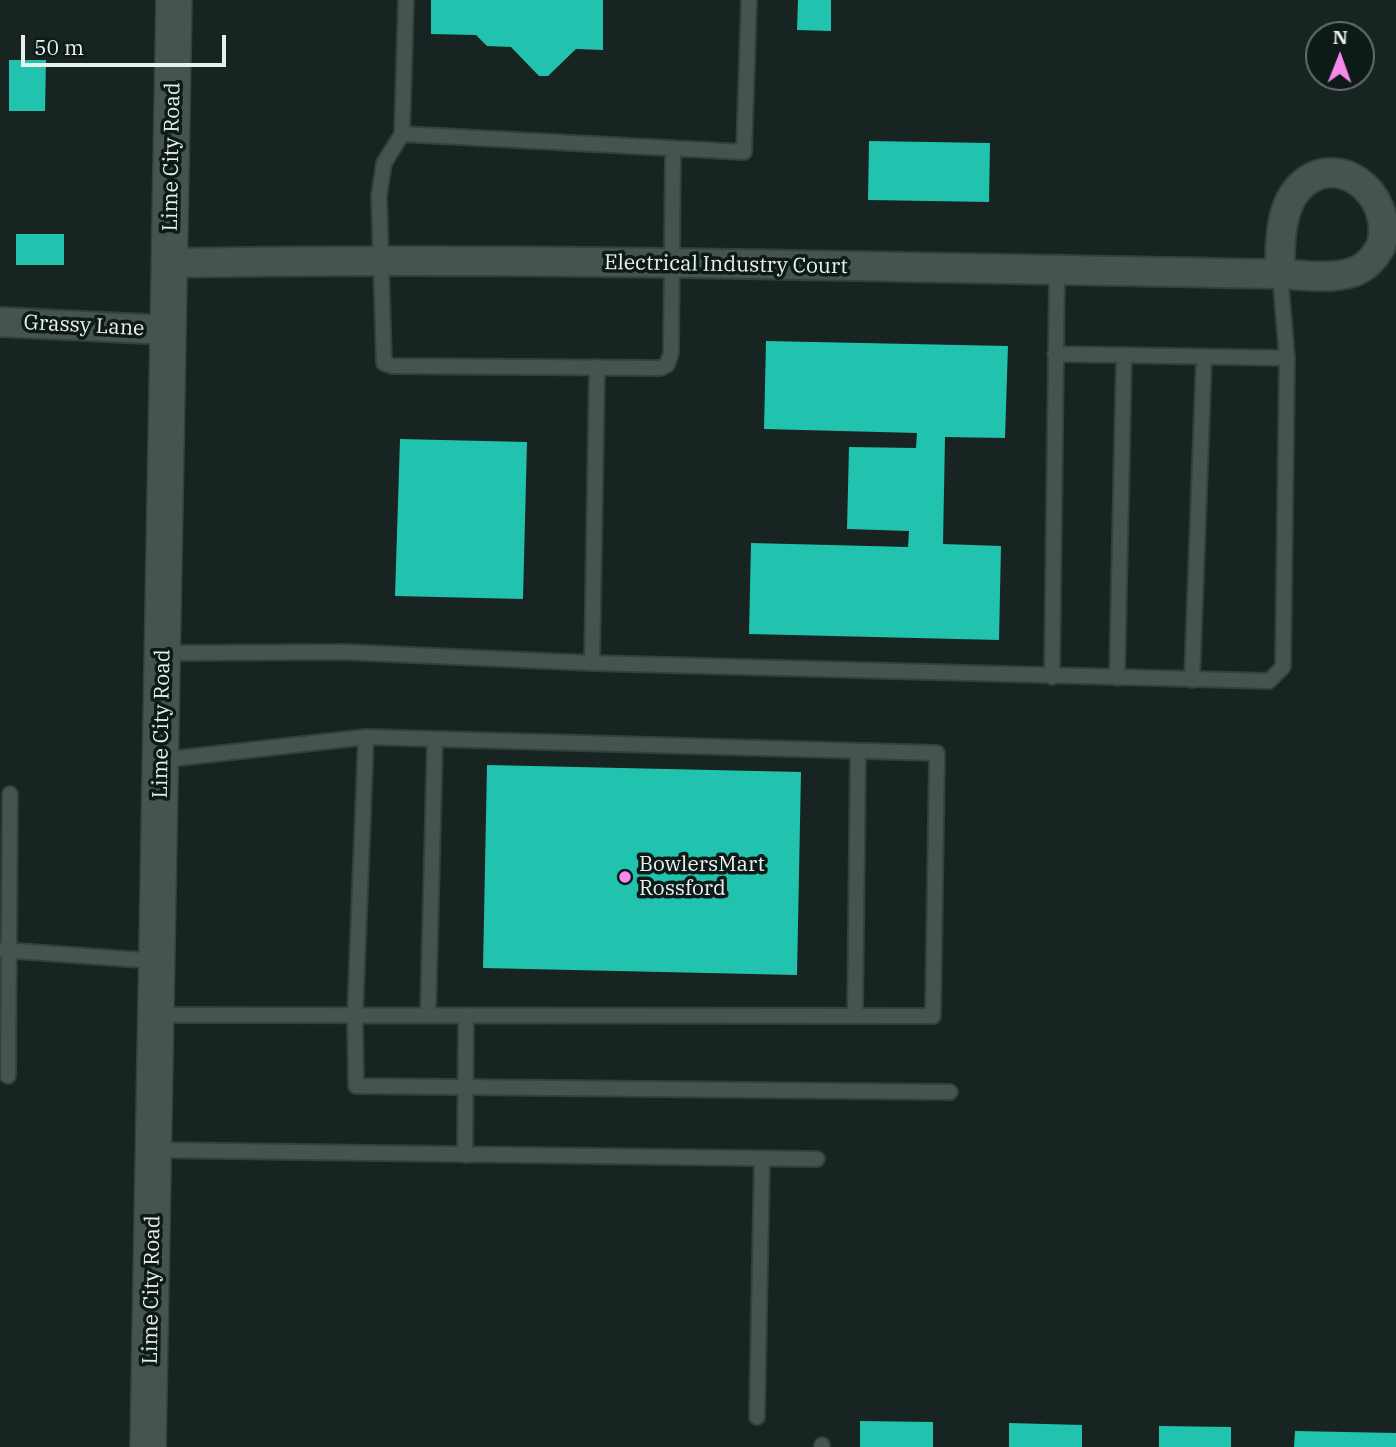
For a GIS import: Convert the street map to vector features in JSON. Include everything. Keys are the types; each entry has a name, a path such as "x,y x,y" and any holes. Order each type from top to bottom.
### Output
{"street":[{"name":"Lime City Road","path":"148,1447 174,0"},
{"name":"Electrical Industry Court","path":"171,263 381,259 1280,275"},
{"name":"Grassy Lane","path":"0,322 169,330"}],"lane":[{"path":"405,0 402,134 384,163 379,196 384,363 393,366 660,368 667,365 671,353 673,148"},
{"path":"402,134 744,152 749,0"},
{"path":"1052,677 1057,271"},
{"path":"163,653 345,652 592,663 1269,681 1283,667 1287,358 1280,275"},
{"path":"1055,354 1287,358"},
{"path":"1116,678 1124,355"},
{"path":"1192,680 1204,357"},
{"path":"592,663 597,367"},
{"path":"366,737 355,1015 356,1086 950,1092"},
{"path":"156,1015 933,1016 937,753 366,737 161,760"},
{"path":"428,1015 435,739"},
{"path":"855,1016 858,751"},
{"path":"8,1076 5,950 10,794"},
{"path":"5,950 157,961"},
{"path":"465,1156 466,1015"},
{"path":"154,1150 817,1159"},
{"path":"757,1417 762,1159"}],"building":[{"path":"431,0 603,0 603,50 576,49 548,76 539,76 511,47 487,46 476,35 431,34"},
{"path":"798,0 831,0 831,31 797,30"},
{"path":"9,60 46,60 45,111 9,111"},
{"path":"869,141 990,143 989,202 868,200"},
{"path":"16,234 64,234 64,265 16,265"},
{"path":"766,341 1008,346 1005,438 945,437 943,544 1001,546 999,640 749,634 751,543 908,547 909,531 847,529 849,447 916,448 917,433 764,429"},
{"path":"400,439 527,442 523,599 395,596"},
{"path":"487,765 801,772 797,975 483,968"},
{"path":"860,1421 933,1422 933,1447 860,1447"},
{"path":"1009,1423 1082,1425 1082,1447 1009,1447"},
{"path":"1159,1426 1231,1427 1231,1447 1159,1447"},
{"path":"1295,1431 1396,1433 1396,1447 1294,1447"}],"place":[{"name":"BowlersMart Rossford","path":"625,877"}]}
